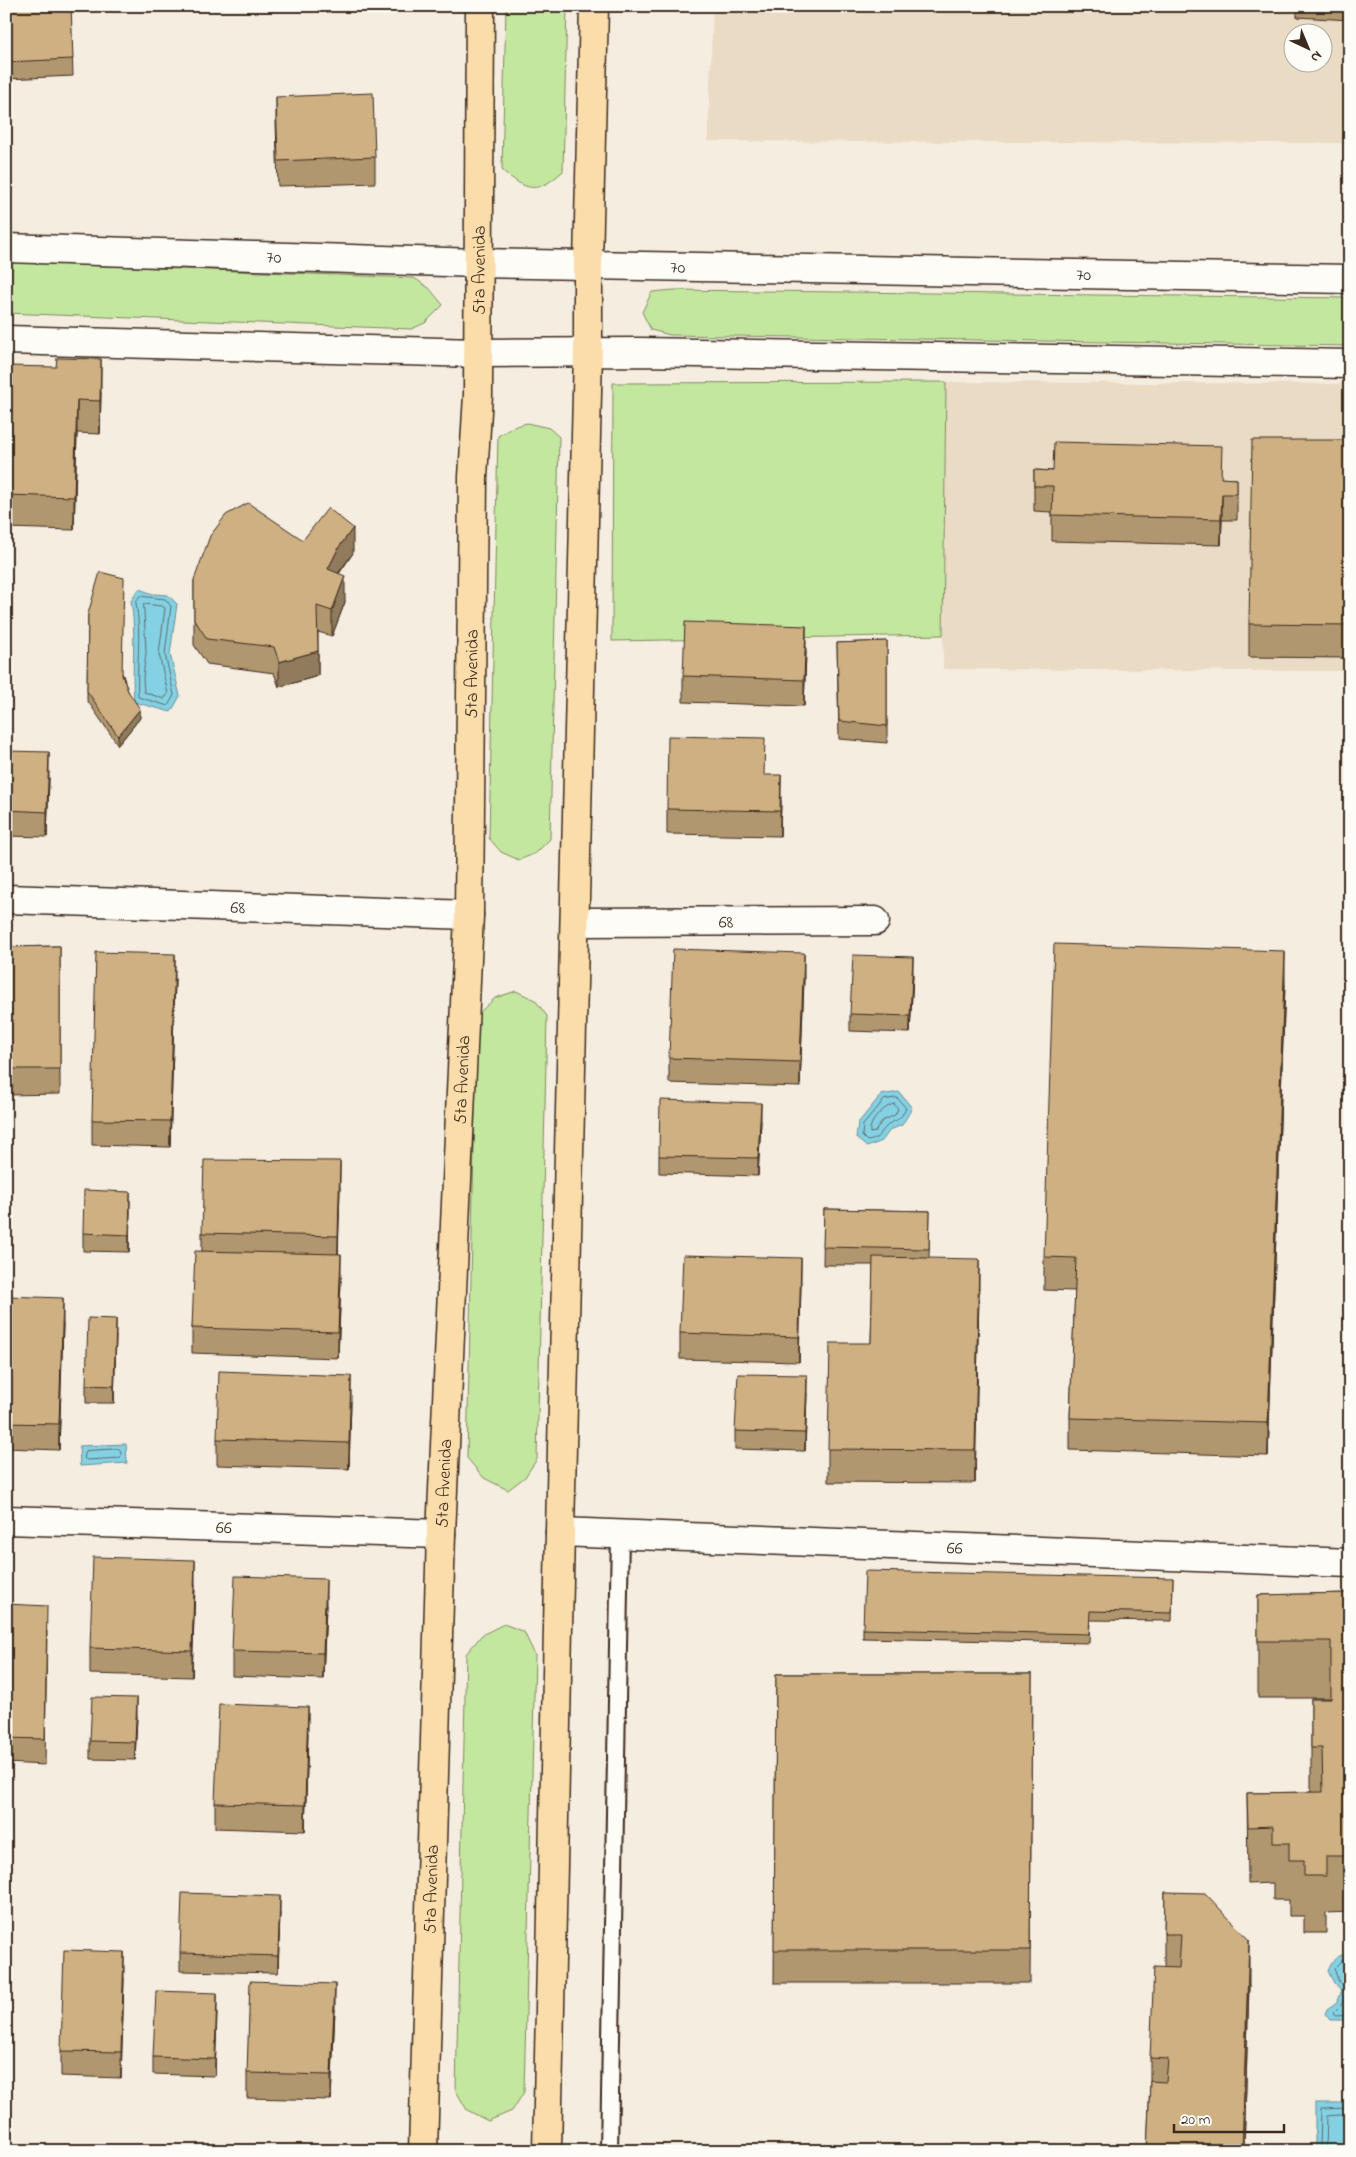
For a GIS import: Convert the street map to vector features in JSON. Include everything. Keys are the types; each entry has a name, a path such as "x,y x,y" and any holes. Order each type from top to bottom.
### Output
{"highway":[{"name":"5ta Avenida","path":"423,2151 441,1534 469,915 473,477 478,395 480,6"},
{"path":"547,2151 560,1532 576,922 580,640 588,351 588,264 594,6"}],"main road":[{"name":"70","path":"6,248 478,263 1350,279"},
{"path":"6,340 477,353 588,351 1350,364"},
{"name":"68","path":"6,899 469,915"},
{"name":"68","path":"576,922 875,921"},
{"name":"66","path":"6,1520 441,1534"},
{"name":"66","path":"560,1532 1350,1563"}],"lane":[{"path":"609,2151 620,1534"}],"shaded area":[{"path":"713,6 1350,6 1350,143 708,141"},
{"path":"946,382 1350,384 1350,671 943,669"}],"green space":[{"path":"506,6 567,6 563,171 539,187 526,186 519,183 502,170"},
{"path":"6,262 414,278 429,288 443,305 425,323 411,329 6,313"},
{"path":"674,290 1350,298 1350,346 670,335 651,330 642,312 652,292"},
{"path":"946,382 943,635 612,641 613,383"},
{"path":"527,423 549,428 559,437 550,839 536,853 519,860 501,852 489,838 498,436 513,427"},
{"path":"516,991 535,1000 547,1016 537,1459 525,1477 508,1490 484,1478 467,1458 477,1015 495,998"},
{"path":"504,1624 524,1632 535,1655 524,2092 512,2111 488,2121 467,2110 456,2091 466,1654 482,1635"}],"water":[{"path":"139,589 153,594 168,595 177,604 170,654 180,696 171,712 134,702 134,626 131,601"},
{"path":"899,1092 912,1108 902,1125 890,1130 882,1141 867,1147 856,1138 858,1123 881,1095"},
{"path":"126,1444 127,1463 80,1466 79,1446"},
{"path":"1350,1954 1350,2020 1330,2020 1325,2014 1327,2009 1337,2002 1342,1990 1334,1983 1328,1971 1336,1958"},
{"path":"1315,2103 1350,2103 1350,2151 1315,2151"}],"building":[{"path":"6,6 71,6 73,59 6,62"},
{"path":"373,93 375,157 278,161 276,97"},
{"path":"57,358 101,359 100,401 77,400 74,497 6,495 6,366 56,367"},
{"path":"1252,440 1350,440 1350,625 1249,624"},
{"path":"1054,442 1222,446 1221,478 1237,479 1237,494 1222,494 1221,519 1052,515 1053,486 1034,486 1034,470 1053,471"},
{"path":"248,503 303,540 328,508 353,528 339,547 328,569 345,576 332,611 317,606 318,651 279,662 274,647 207,639 194,619 194,580 210,536 226,515"},
{"path":"100,572 124,578 122,675 128,691 140,709 118,736 87,691 88,614"},
{"path":"685,622 806,626 804,680 683,676"},
{"path":"887,641 887,726 839,721 837,643"},
{"path":"668,736 765,738 764,775 781,775 780,811 667,809"},
{"path":"6,751 49,752 47,812 6,810"},
{"path":"1054,944 1285,951 1268,1423 1070,1418 1076,1258 1044,1257"},
{"path":"60,946 60,1069 6,1069 6,947"},
{"path":"673,949 804,953 800,1062 669,1058"},
{"path":"96,952 175,954 170,1121 92,1120"},
{"path":"853,955 913,957 910,1016 850,1014"},
{"path":"660,1100 761,1103 758,1158 659,1156"},
{"path":"204,1160 340,1161 338,1236 202,1233"},
{"path":"84,1190 130,1192 129,1235 83,1233"},
{"path":"824,1209 930,1211 929,1249 823,1247"},
{"path":"195,1251 341,1254 338,1332 192,1328"},
{"path":"683,1255 801,1258 799,1337 680,1333"},
{"path":"873,1257 979,1259 975,1450 828,1449 830,1343 871,1343"},
{"path":"6,1296 63,1298 59,1424 6,1423"},
{"path":"88,1318 116,1319 114,1386 86,1385"},
{"path":"219,1371 351,1376 349,1443 217,1439"},
{"path":"738,1374 807,1375 805,1433 735,1431"},
{"path":"93,1557 195,1560 192,1651 90,1648"},
{"path":"865,1571 1173,1578 1172,1613 1090,1611 1089,1634 863,1629"},
{"path":"235,1576 326,1579 323,1653 232,1651"},
{"path":"1350,1593 1350,1856 1326,1856 1326,1876 1304,1876 1304,1860 1289,1860 1289,1843 1273,1843 1273,1826 1248,1827 1247,1793 1323,1792 1322,1748 1311,1748 1311,1699 1331,1699 1331,1641 1258,1641 1258,1595"},
{"path":"6,1604 47,1606 45,1739 6,1738 9,1676 6,1676"},
{"path":"776,1674 1032,1674 1030,1950 774,1950"},
{"path":"92,1697 137,1698 135,1742 90,1741"},
{"path":"219,1704 308,1707 305,1805 215,1803"},
{"path":"1165,1892 1205,1893 1249,1940 1242,2151 1147,2151 1150,2081 1166,2082 1168,2059 1150,2058 1154,1967 1179,1968 1181,1934 1164,1934"},
{"path":"182,1893 280,1896 278,1956 180,1953"},
{"path":"64,1950 124,1952 121,2052 61,2051"},
{"path":"250,1981 335,1984 331,2075 247,2073"},
{"path":"156,1991 217,1993 215,2059 153,2057"}]}
